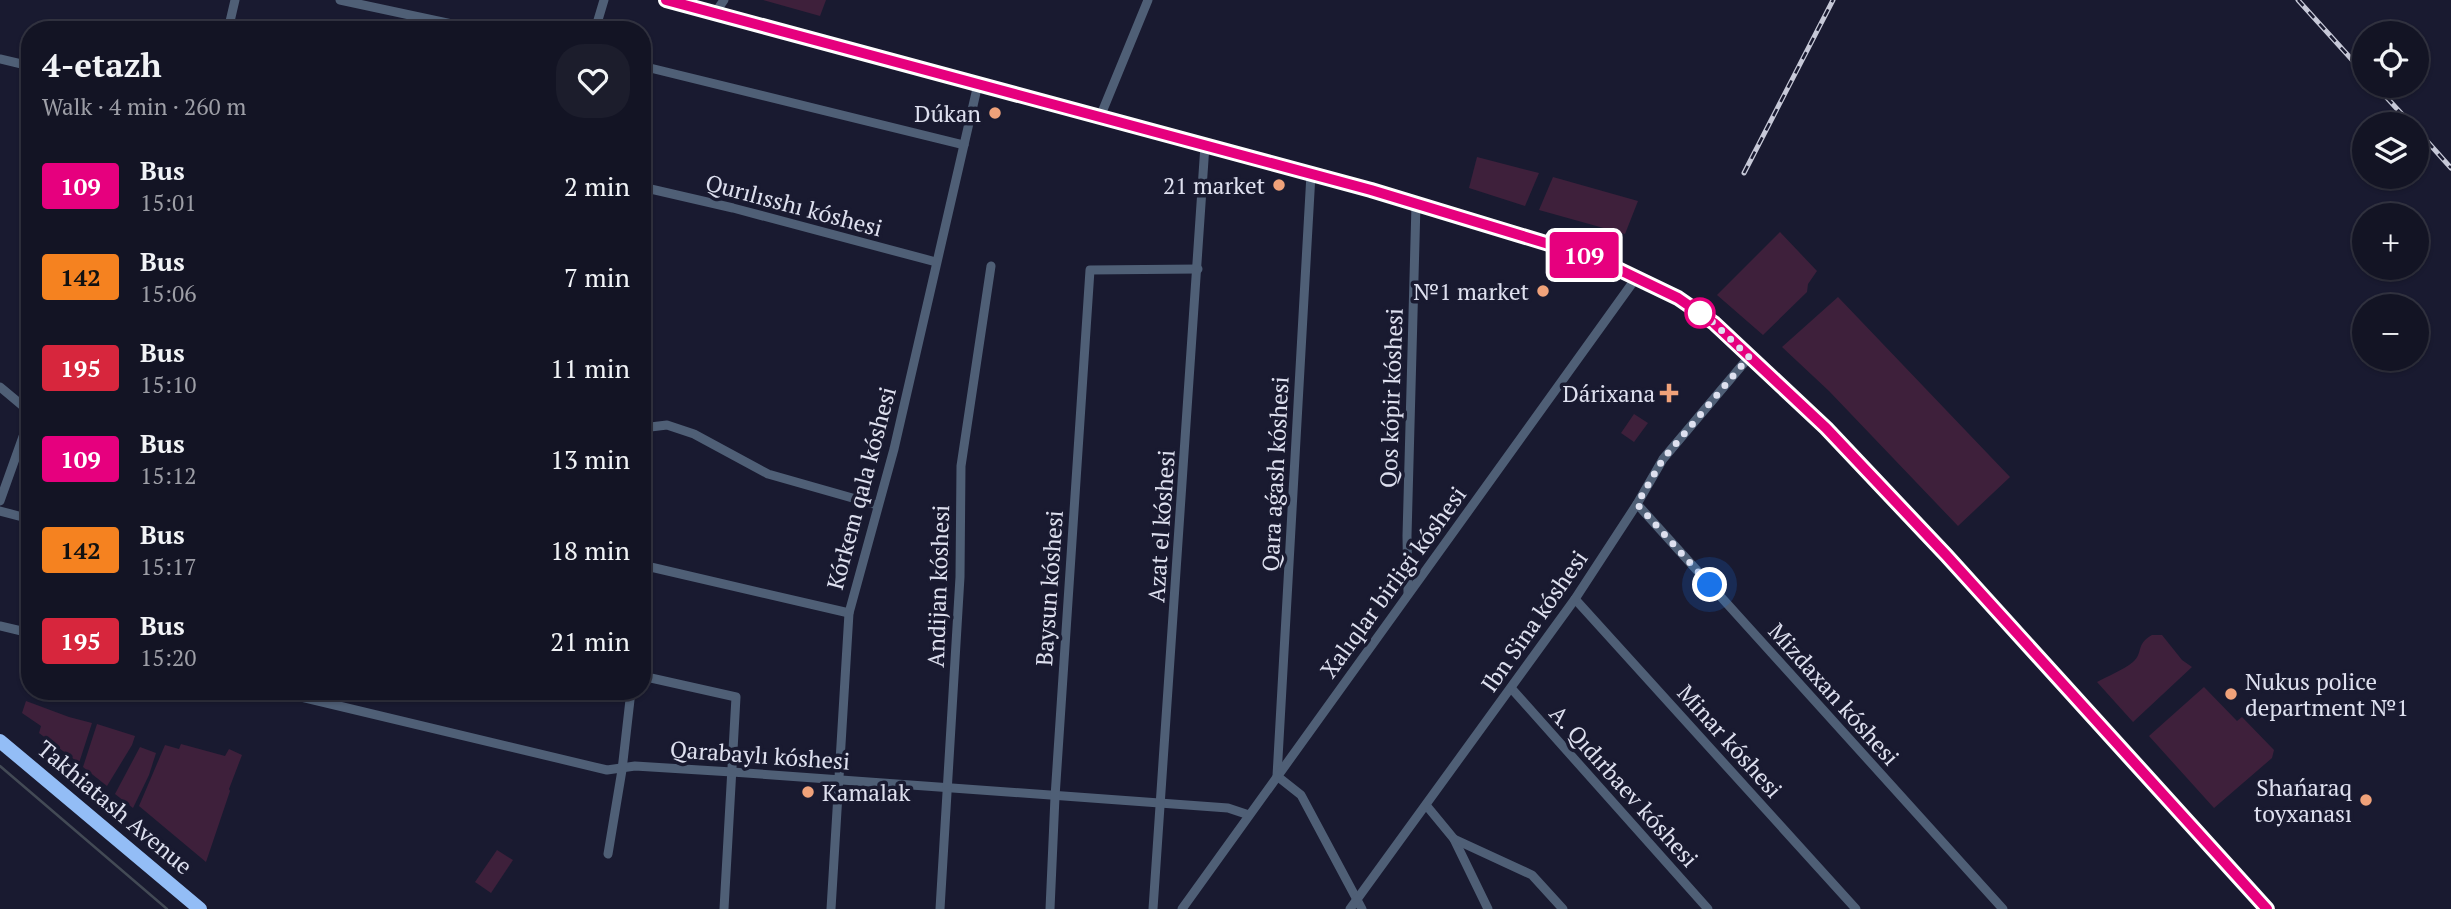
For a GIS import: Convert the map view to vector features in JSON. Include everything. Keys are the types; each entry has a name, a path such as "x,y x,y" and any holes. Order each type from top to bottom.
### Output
{"highway":[{"name":"Takhiatash Avenue","path":"0,741 200,909"}],"street":[{"path":"230,21 235,0"},
{"path":"340,0 438,21"},
{"path":"598,21 604,0"},
{"path":"666,0 1416,204 1595,258 1678,298 1714,323 1826,428 1928,536 2267,909"},
{"path":"715,13 724,0"},
{"path":"1100,117 1148,0"},
{"path":"0,59 21,64"},
{"path":"651,68 964,145"},
{"name":"Kórkem qala kóshesi","path":"831,909 849,612 894,449 978,84"},
{"name":"Azat el kóshesi","path":"1153,909 1205,145"},
{"name":"Qara aǵash kóshesi","path":"1277,776 1311,174"},
{"name":"Qurılısshı kóshesi","path":"651,189 936,262"},
{"name":"Qos kópir kóshesi","path":"1408,593 1406,536 1416,204"},
{"name":"Andijan kóshesi","path":"940,909 960,577 961,466 991,266"},
{"name":"Baysun kóshesi","path":"1050,909 1090,270 1198,269"},
{"name":"Xalıqlar birligi kóshesi","path":"1182,909 1636,278"},
{"name":"Ibn Sina kóshesi","path":"1350,909 1575,599 1663,459 1749,357"},
{"path":"0,387 21,404"},
{"path":"651,427 667,425 694,434 768,474 877,505"},
{"path":"0,501 21,442"},
{"name":"Mizdaxan kóshesi","path":"1637,504 2003,909"},
{"path":"0,511 21,517"},
{"path":"651,567 849,612"},
{"name":"Minar kóshesi","path":"1575,599 1856,909"},
{"path":"0,625 21,631"},
{"path":"651,678 736,696 723,909"},
{"name":"A. Qıdırbaev kóshesi","path":"1511,688 1708,909"},
{"name":"Qarabaylı kóshesi","path":"314,700 607,770 635,766 732,772 1228,808 1249,815"},
{"path":"608,854 630,700"},
{"path":"1277,776 1301,795 1362,909"},
{"path":"1426,805 1454,839 1488,909"},
{"path":"1454,839 1532,875 1563,909"}],"shaded area":[{"path":"763,0 826,0 820,16"},
{"path":"1477,157 1539,173 1525,206 1469,188"},
{"path":"1553,177 1638,201 1625,234 1539,210"},
{"path":"1780,232 1817,271 1808,284 1807,292 1763,335 1717,295"},
{"path":"1838,297 2010,477 1958,526 1829,391 1782,347"},
{"path":"1634,414 1648,423 1634,442 1621,433"},
{"path":"2152,635 2162,635 2182,660 2192,667 2133,722 2097,682 2133,662 2143,642"},
{"path":"2204,687 2237,721 2242,717 2274,750 2272,758 2214,808 2149,736"},
{"path":"26,701 92,723 79,763 39,733 41,726 22,713"},
{"path":"97,724 135,736 107,786 83,767"},
{"path":"181,744 225,756 229,749 242,755 206,862 139,806 165,745 179,749"},
{"path":"140,747 156,753 133,808 115,794"},
{"path":"497,850 513,860 491,893 475,882"}],"waterway":[{"path":"0,766 167,909"}],"railway":[{"path":"1744,173 1833,0"},
{"path":"2298,0 2352,60"},
{"path":"2387,98 2400,112"},
{"path":"2429,143 2451,168"}],"bus line":[{"name":"109","path":"666,0 1371,190 1595,258 1678,298 1714,323 1826,428 1946,555 2267,909"}],"place":[{"name":"Dúkan","path":"995,113"},
{"name":"21 market","path":"1279,185"},
{"name":"№1 market","path":"1543,291"},
{"name":"Dárixana","path":"1669,393"},
{"name":"Nukus police department №1","path":"2231,694"},
{"name":"Kamalak","path":"808,792"},
{"name":"Shańaraq toyxanası","path":"2366,800"}],"route":[{"path":"1700,313 1696,310 1714,323 1749,357 1663,459 1637,504 1710,585"}]}
